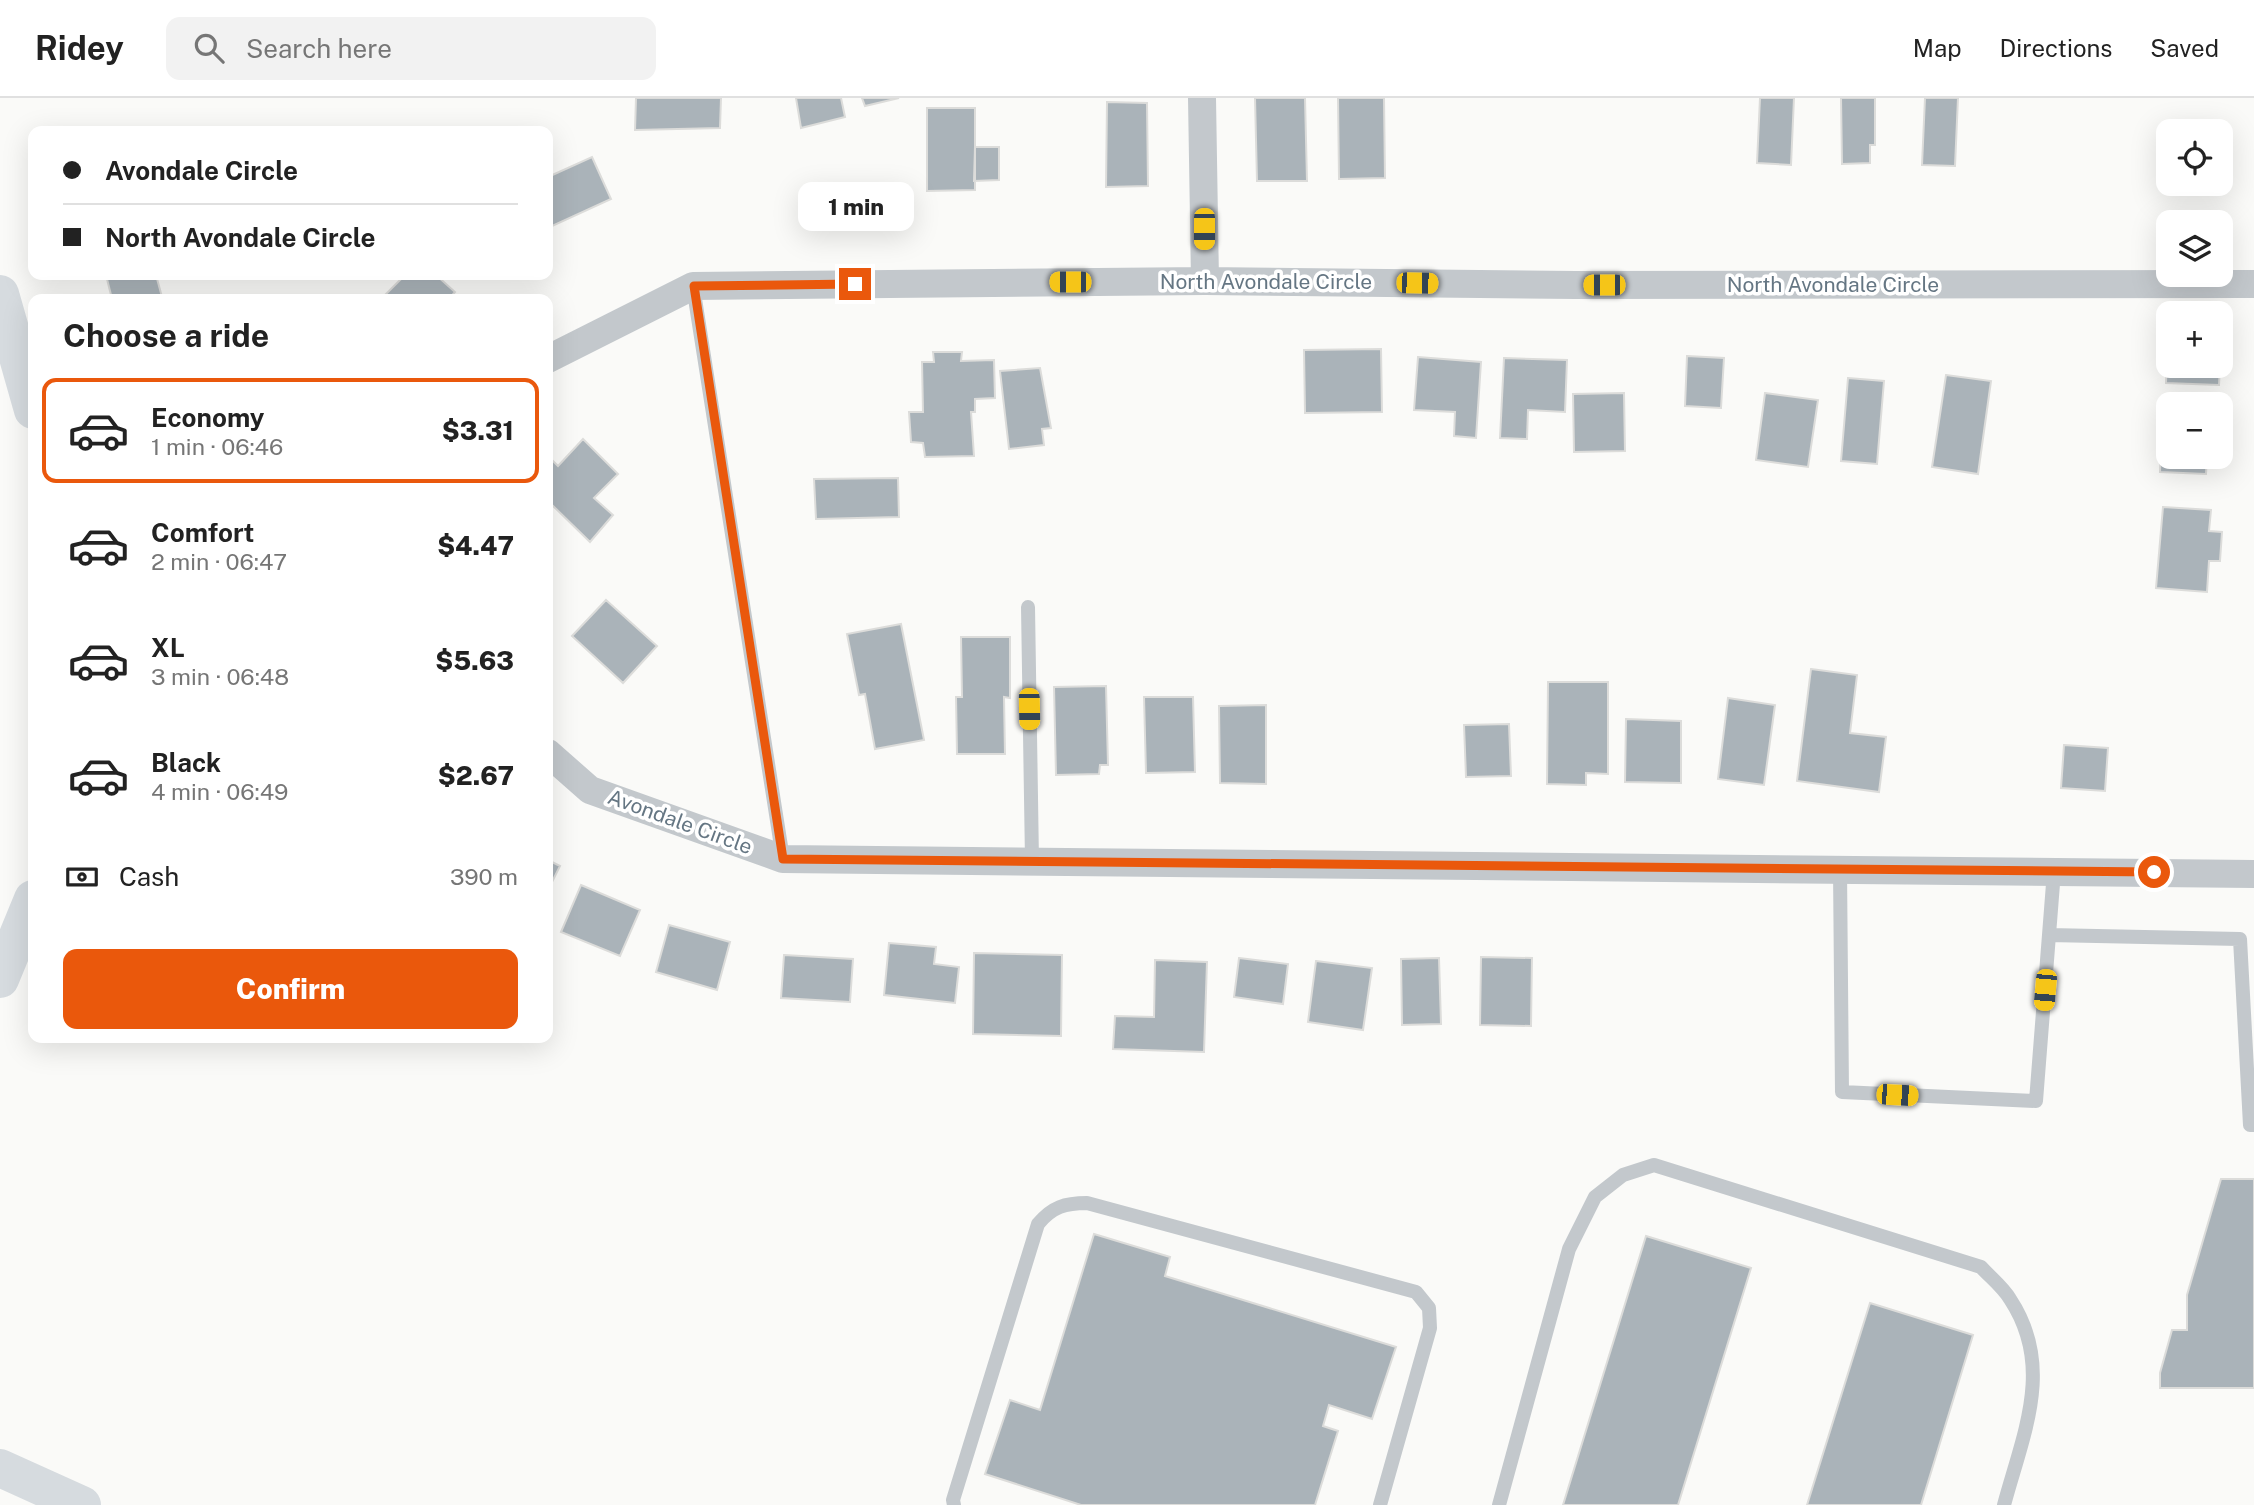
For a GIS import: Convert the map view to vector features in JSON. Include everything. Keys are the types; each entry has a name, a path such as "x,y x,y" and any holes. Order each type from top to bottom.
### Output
{"street":[{"path":"1202,98 1205,281"},
{"name":"North Avondale Circle","path":"553,356 694,286 1205,281 1576,285 2254,284"},
{"path":"0,294 28,392"},
{"name":"Avondale Circle","path":"553,757 590,790 783,859 2254,874"},
{"path":"0,979 28,911"},
{"path":"0,1468 82,1505"}],"lane":[{"path":"694,286 783,859"},
{"path":"1028,607 1032,862"},
{"path":"1840,869 1842,1092 2036,1101 2054,871"},
{"path":"2049,934 2240,940 2250,1125 2254,1125"},
{"path":"1499,1505 1569,1249 1595,1197 1623,1175 1654,1165 1981,1267 2010,1299 2034,1350 2033,1397 2004,1505"},
{"path":"954,1505 953,1500 1038,1224 1049,1210 1069,1203 1087,1203 1416,1292 1429,1308 1430,1328 1380,1505"}],"building":[{"path":"636,98 721,98 720,128 635,130"},
{"path":"796,98 841,98 845,117 801,128"},
{"path":"862,98 899,98 865,106"},
{"path":"1255,98 1305,98 1307,181 1257,181"},
{"path":"1338,98 1384,98 1385,178 1339,179"},
{"path":"1760,98 1794,98 1791,165 1757,163"},
{"path":"1841,98 1875,98 1875,145 1870,145 1870,163 1842,164"},
{"path":"1925,98 1958,98 1955,166 1922,165"},
{"path":"1107,102 1147,103 1148,186 1106,187"},
{"path":"927,108 975,108 975,190 927,191"},
{"path":"975,147 999,147 999,180 974,181"},
{"path":"592,157 611,199 553,226 553,175"},
{"path":"107,280 157,280 161,294 111,294"},
{"path":"400,280 442,280 455,292 453,294 386,294"},
{"path":"1381,349 1382,412 1305,413 1304,350"},
{"path":"933,352 962,352 961,361 994,360 995,398 975,399 975,412 971,412 974,456 925,457 923,443 911,442 909,412 923,412 922,362 934,362"},
{"path":"1687,356 1724,358 1721,408 1685,406"},
{"path":"1418,357 1481,362 1476,438 1454,436 1455,412 1414,410"},
{"path":"1504,358 1567,360 1565,412 1528,410 1527,439 1500,438"},
{"path":"1040,368 1051,428 1042,429 1044,445 1009,449 1000,371"},
{"path":"1946,375 1991,381 1978,474 1932,467"},
{"path":"1848,378 1884,381 1877,464 1841,461"},
{"path":"2166,378 2219,378 2219,385 2166,383"},
{"path":"1624,393 1625,451 1574,452 1573,394"},
{"path":"1765,393 1818,400 1808,467 1756,460"},
{"path":"583,439 618,474 594,498 613,515 590,542 553,506 553,461 558,466"},
{"path":"2160,469 2206,469 2206,474 2160,472"},
{"path":"898,478 899,517 816,519 814,479"},
{"path":"2163,507 2211,510 2209,531 2222,532 2220,561 2209,561 2207,592 2156,588"},
{"path":"606,600 657,646 623,683 572,636"},
{"path":"901,624 924,740 875,749 865,694 859,695 847,634"},
{"path":"961,637 1010,637 1010,698 1004,697 1005,754 957,754 956,697 962,697"},
{"path":"1811,669 1857,675 1850,733 1886,737 1879,792 1797,781"},
{"path":"1548,682 1608,682 1608,774 1586,773 1586,785 1547,784"},
{"path":"1106,686 1108,765 1100,765 1099,774 1056,775 1054,687"},
{"path":"1144,697 1193,697 1195,772 1146,773"},
{"path":"1728,698 1775,705 1764,785 1718,779"},
{"path":"1266,705 1266,784 1220,783 1219,706"},
{"path":"1626,719 1681,721 1681,783 1625,782"},
{"path":"1509,724 1511,776 1466,777 1464,725"},
{"path":"2064,745 2108,748 2105,791 2061,788"},
{"path":"553,862 560,866 553,880"},
{"path":"581,885 640,910 620,956 561,932"},
{"path":"669,925 730,942 717,990 656,972"},
{"path":"889,943 936,947 934,964 959,967 955,1003 884,995"},
{"path":"974,953 1062,955 1061,1036 973,1034"},
{"path":"784,955 853,959 850,1002 781,998"},
{"path":"1481,957 1532,958 1531,1026 1480,1025"},
{"path":"1239,958 1288,964 1283,1004 1234,997"},
{"path":"1439,958 1441,1024 1402,1025 1401,959"},
{"path":"1155,960 1207,962 1204,1052 1113,1049 1115,1016 1154,1017"},
{"path":"1316,961 1372,968 1363,1030 1308,1022"},
{"path":"2221,1179 2254,1179 2254,1388 2160,1388 2160,1373 2172,1330 2187,1330 2187,1295"},
{"path":"1094,1234 1170,1257 1165,1276 1396,1347 1372,1419 1329,1405 1323,1426 1338,1431 1315,1505 1081,1505 985,1474 1010,1400 1040,1410"},
{"path":"1646,1236 1751,1268 1678,1505 1563,1505"},
{"path":"1870,1303 1973,1335 1921,1505 1807,1505"}],"route":[{"path":"855,284 694,286 783,859 2154,872"}]}
